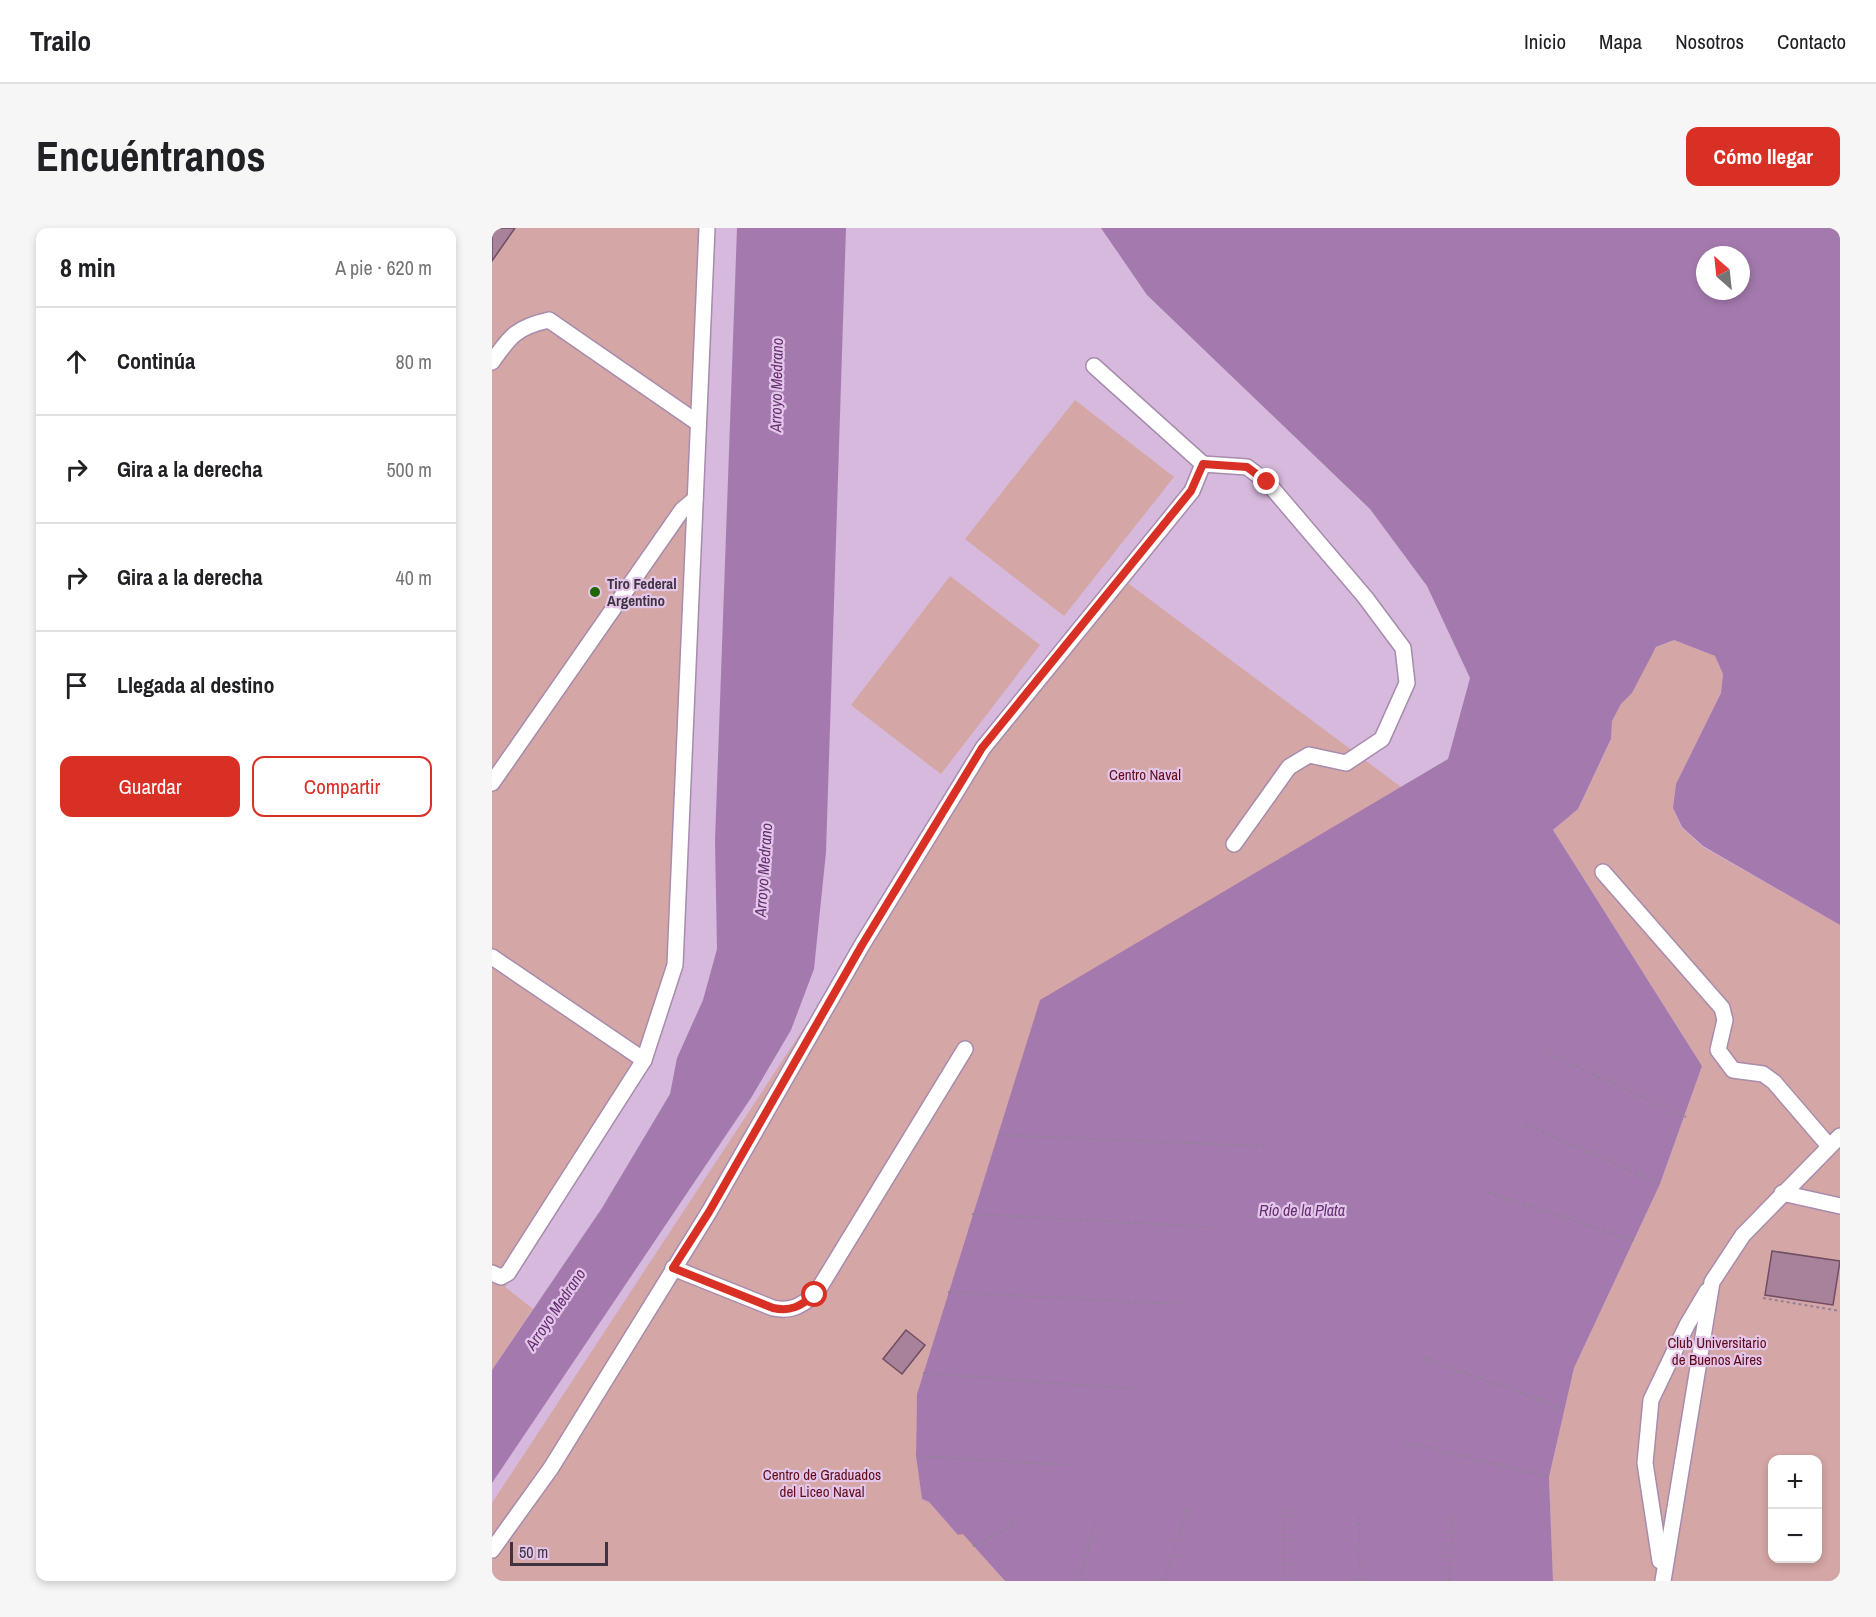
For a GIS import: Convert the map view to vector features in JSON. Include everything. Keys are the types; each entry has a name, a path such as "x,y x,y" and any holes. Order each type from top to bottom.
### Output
{"lane":[{"path":"492,1273 501,1277 508,1273 644,1060 675,965 706,228"},
{"path":"492,362 511,335 529,324 549,320 698,423"},
{"path":"1094,366 1203,464 1247,467 1267,482 1365,597 1403,648 1407,683 1382,739 1346,763 1309,755 1289,767 1234,844"},
{"path":"492,1550 550,1467 709,1212 862,945 982,748 1191,491 1203,464"},
{"path":"492,783 682,510 695,499"},
{"path":"1603,872 1722,1008 1725,1020 1718,1050 1733,1070 1763,1074 1835,1141 1743,1235 1687,1325 1651,1400 1645,1462 1663,1578"},
{"path":"492,957 644,1060"},
{"path":"673,1268 773,1308 787,1311 808,1301 815,1295 965,1048"},
{"path":"1782,1193 1840,1206"},
{"path":"1663,1578 1712,1282"}],"path":[{"path":"1542,1051 1686,1117"},
{"path":"1525,1124 1660,1184"},
{"path":"998,1135 1265,1146"},
{"path":"1488,1193 1634,1240"},
{"path":"972,1214 1211,1227"},
{"path":"948,1292 1175,1304"},
{"path":"1763,1298 1840,1311"},
{"path":"1424,1358 1564,1409"},
{"path":"923,1373 1134,1389"},
{"path":"1406,1442 1549,1477"},
{"path":"916,1456 1067,1466"},
{"path":"1165,1581 1187,1508"},
{"path":"1283,1509 1284,1581"},
{"path":"1449,1581 1452,1515"},
{"path":"973,1546 1012,1525 1009,1517"},
{"path":"1359,1517 1360,1581"},
{"path":"1080,1581 1096,1519"}],"green space":[{"name":"Tiro Federal Argentino","path":"492,228 713,228 683,957 644,1072 505,1287 533,1309 492,1370"},
{"path":"1075,400 1174,477 1064,616 965,539"},
{"name":"Centro Naval","path":"1117,575 1401,787 1040,1001 917,1394 916,1456 922,1499 929,1502 958,1535 963,1533 1005,1581 492,1581 492,1503 987,749"},
{"path":"950,576 1040,645 941,774 851,705"},
{"name":"Club Universitario de Buenos Aires","path":"1674,640 1715,656 1723,674 1721,693 1676,784 1673,808 1681,827 1703,847 1840,925 1840,1581 1553,1581 1549,1477 1574,1368 1660,1184 1702,1066 1553,830 1578,809 1611,740 1612,721 1621,704 1632,693 1650,656 1657,647"}],"water":[{"name":"Arroyo Medrano","path":"737,228 846,228 826,852 814,969 791,1030 751,1098 492,1483 492,1370 602,1208 670,1094 677,1058 703,1000 717,949 715,841"},
{"name":"Río de la Plata","path":"1101,228 1840,228 1840,925 1703,846 1682,827 1673,808 1676,784 1721,693 1723,674 1715,656 1674,640 1656,647 1632,693 1621,704 1612,721 1611,739 1578,809 1553,830 1702,1066 1660,1184 1574,1368 1549,1477 1553,1581 1005,1581 963,1534 958,1535 929,1502 922,1499 916,1456 917,1394 1040,1000 1448,759 1470,678 1427,586 1370,509 1147,295"}],"building":[{"path":"492,228 515,228 492,261"},
{"path":"1772,1251 1840,1261 1833,1305 1765,1295"},
{"path":"906,1330 925,1345 902,1374 883,1359"}],"place":[{"name":"Tiro Federal Argentino","path":"595,592"}],"route":[{"path":"815,1295 801,1306 787,1311 773,1308 673,1268 709,1212 862,945 982,748 1191,491 1203,464 1247,467 1267,482"}],"park label":[{"name":"Centro de Graduados del Liceo Naval","path":"822,1482"}]}
